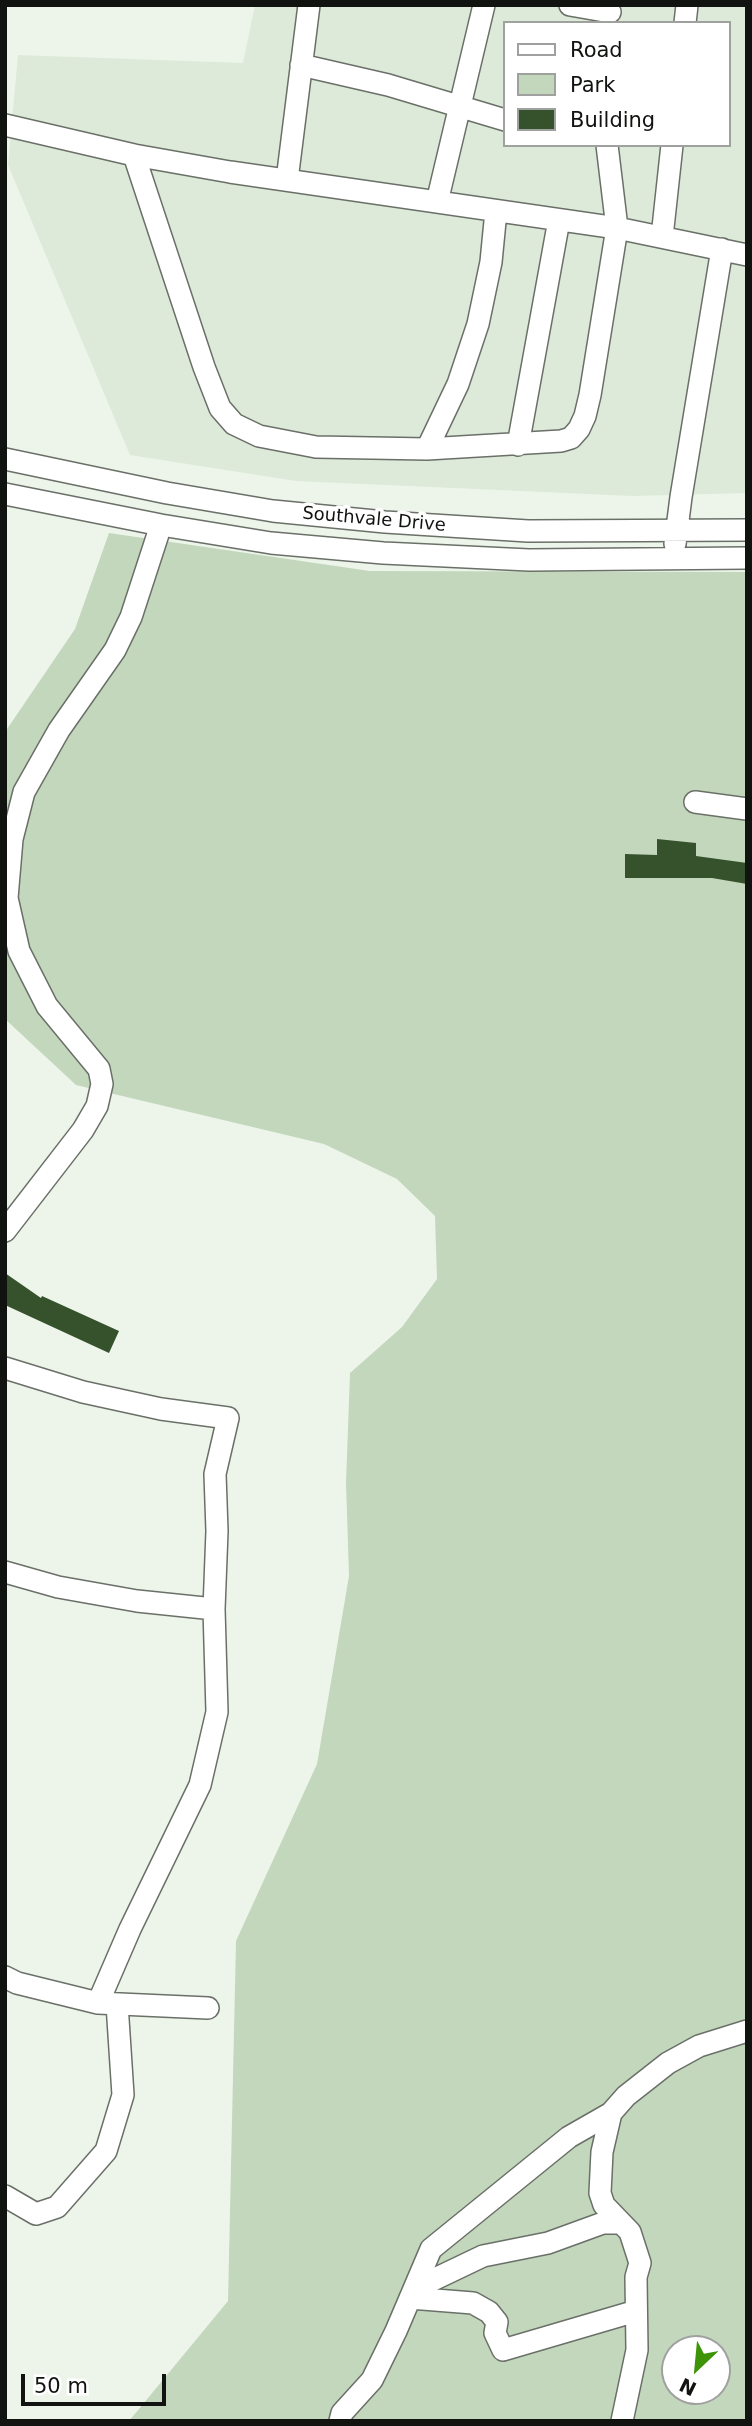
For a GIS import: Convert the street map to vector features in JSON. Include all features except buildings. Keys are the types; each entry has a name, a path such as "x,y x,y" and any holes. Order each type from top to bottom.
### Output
{"street":[{"path":"287,180 309,5"},
{"path":"437,202 484,5"},
{"path":"570,5 610,13"},
{"path":"301,65 388,85 504,120"},
{"path":"5,125 134,155 230,172 617,228 747,255"},
{"path":"134,155 204,367 220,408 234,424 259,436 316,447 428,449 561,441 571,438 579,429 585,416 617,228 602,147"},
{"path":"662,237 672,147"},
{"path":"428,449 458,384 478,324 491,262 496,211"},
{"path":"518,445 559,220"},
{"path":"675,559 675,532 722,249"},
{"name":"Southvale Drive","path":"5,459 167,493 274,511 385,522 528,531 747,530"},
{"name":"Southvale Drive","path":"5,494 161,525 271,543 383,553 529,560 747,558"},
{"path":"5,1231 83,1130 97,1106 102,1084 99,1069 47,1006 19,951 7,898 12,839 24,792 59,730 115,650 131,617 161,525"},
{"path":"695,802 747,809"},
{"path":"5,1368 83,1392 161,1409 228,1418 215,1474 214,1609 218,1712 200,1785 130,1929 108,2004 123,2095 106,2151 57,2207 36,2214 5,2196"},
{"path":"5,1572 58,1587 137,1601 214,1609"},
{"path":"5,1977 17,1983 108,2004 208,2008"},
{"path":"340,2421 342,2413 372,2380 431,2249 569,2137 611,2113 626,2096 668,2063 699,2046 747,2031"},
{"path":"611,2113 603,2152 600,2193 604,2205 630,2232 640,2263 636,2277 637,2350 622,2421"},
{"path":"412,2293 483,2256 548,2243 603,2223 621,2223"},
{"path":"412,2293 473,2303 489,2312 497,2322 495,2333 503,2350 636,2311"}],"shaded area":[{"path":"255,5 747,5 747,493 633,496 296,481 130,455 8,165 18,55 243,63"}],"green space":[{"path":"109,533 370,571 747,572 747,2421 129,2421 228,2301 236,1941 317,1764 349,1576 346,1483 350,1373 402,1327 437,1279 435,1216 397,1179 324,1144 76,1085 5,1019 5,732 75,629"}]}
